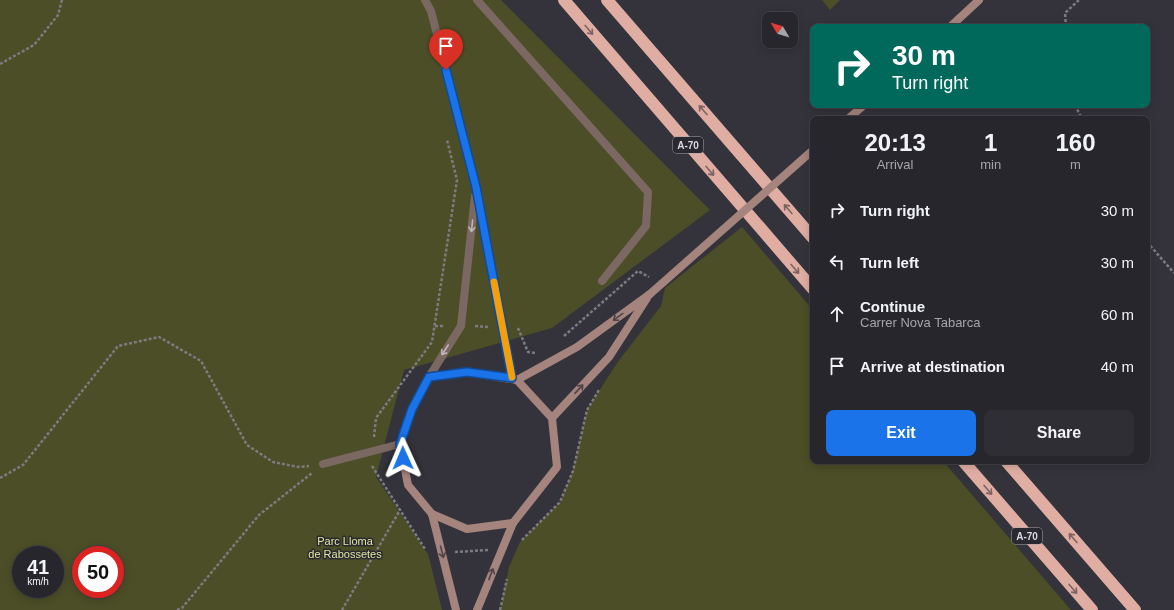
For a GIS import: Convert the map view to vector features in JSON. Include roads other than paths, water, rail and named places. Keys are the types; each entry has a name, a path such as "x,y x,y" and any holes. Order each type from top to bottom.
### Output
{"highway":[{"name":"A-70","path":"564,0 810,286"},
{"path":"607,0 810,235"},
{"name":"A-70","path":"965,464 1092,610"},
{"path":"1009,464 1135,610"}],"main road":[{"path":"953,24 980,0"},
{"path":"851,116 860,108"},
{"path":"456,610 432,514 408,485 400,444 412,409 429,377 467,372 515,379 577,347 662,284 810,153"},
{"path":"552,418 609,357 650,294"},
{"path":"477,610 512,523 558,467 552,418 515,379"},
{"path":"432,514 467,529 512,523"}],"street":[{"path":"425,0 431,11 476,187 502,327 515,379"},
{"path":"477,0 648,192 646,226 602,281"},
{"path":"429,377 461,326 476,187"},
{"path":"323,464 400,444"}],"park label":[{"name":"Parc Lloma de Rabossetes","path":"345,547"}]}
